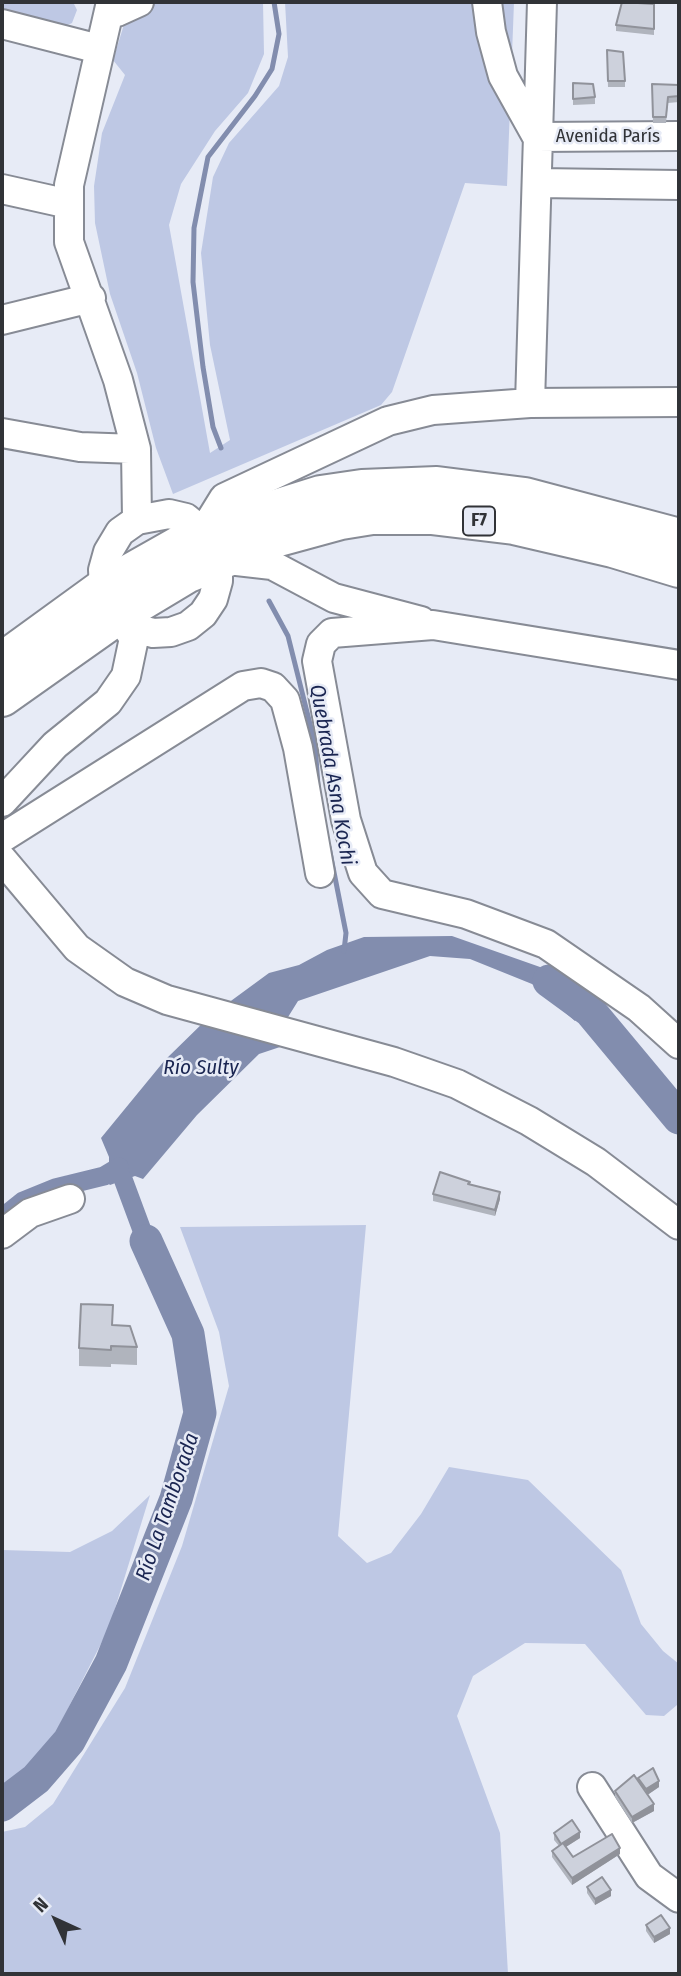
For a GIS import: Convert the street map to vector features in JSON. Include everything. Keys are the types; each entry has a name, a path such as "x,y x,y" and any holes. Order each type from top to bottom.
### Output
{"highway":[{"name":"F7","path":"2,662 111,602 188,573 211,546 321,495 362,489 437,486 525,497 679,538"},
{"name":"F7","path":"211,546 285,535 372,515 431,515 514,524 613,548 679,568"},
{"name":"F7","path":"2,697 111,602"}],"street":[{"path":"112,2 117,12 139,2"},
{"path":"112,2 69,185 69,242 118,380 136,449 137,520"},
{"path":"487,2 491,32 503,76 537,137"},
{"path":"503,76 506,2"},
{"path":"530,403 539,183 537,137 542,2"},
{"path":"2,24 99,49"},
{"name":"Avenida París","path":"537,137 679,136"},
{"path":"539,183 679,185"},
{"path":"2,189 69,204"},
{"path":"2,320 91,298"},
{"path":"211,546 224,498 388,421 433,410 530,403 679,402"},
{"path":"2,433 80,447 136,449"},
{"path":"2,802 55,746 108,702 126,676 134,638 111,602 103,570 108,552 120,532 137,520 169,514 186,518 211,546 245,559 272,565 334,598 394,611 433,625 679,665"},
{"path":"433,625 332,633 321,644 317,661 346,820 363,873 382,894 466,914 546,944 639,1008 679,1044"},
{"path":"2,838 243,686 261,683 273,687 285,700 298,748 320,873"},
{"path":"2,859 76,947 125,982 167,1000 457,1084 529,1121 596,1162 679,1225"},
{"path":"2,1234 30,1213 70,1199"},
{"path":"592,1787 649,1876 679,1898"}],"shaded area":[{"path":"2,2 73,2 77,10 72,23 63,27 2,11"},
{"path":"131,2 263,2 264,54 248,93 215,131 181,184 169,225 210,453 230,440 210,345 201,253 213,177 229,143 279,86 288,57 285,2 514,2 507,186 465,183 392,392 381,405 173,494 156,448 137,373 110,294 95,223 94,186 102,133 125,75 113,60"},
{"path":"366,1225 338,1536 367,1563 391,1553 421,1514 449,1467 528,1480 621,1570 641,1624 663,1651 679,1664 677,1705 664,1716 646,1715 585,1644 525,1643 473,1676 457,1716 500,1833 508,1974 2,1974 2,1832 25,1827 53,1804 125,1688 182,1546 229,1386 219,1332 180,1227"},
{"path":"150,1495 109,1628 56,1732 18,1778 2,1788 2,1550 70,1552 112,1531"}],"water":[{"name":"Río Sulty","path":"452,936 540,967 593,1000 575,1021 532,984 470,959 430,956 298,1001 280,1030 280,1047 259,1054 197,1115 143,1179 135,1176 110,1185 107,1182 103,1171 109,1165 109,1157 101,1138 165,1060 209,1017 269,973 299,965 327,950 364,937"}],"building":[{"path":"622,2 654,4 654,29 616,25"},
{"path":"607,50 623,52 625,81 608,81"},
{"path":"573,83 593,84 595,97 573,99"},
{"path":"652,84 679,85 679,96 668,97 666,117 653,117"},
{"path":"440,1172 470,1182 468,1184 500,1192 495,1210 433,1194"},
{"path":"81,1304 113,1305 112,1325 130,1326 137,1347 111,1346 111,1350 79,1348"},
{"path":"653,1768 659,1781 646,1789 638,1778"},
{"path":"634,1775 654,1804 632,1817 615,1791"},
{"path":"572,1820 580,1832 561,1844 554,1833"},
{"path":"612,1834 620,1848 572,1878 552,1851 563,1843 573,1857"},
{"path":"602,1877 611,1890 595,1899 587,1887"},
{"path":"661,1915 670,1928 654,1937 646,1925"}],"waterway":[{"name":"Quebrada Asna Kochi","path":"221,448 213,427 203,367 193,282 194,228 208,157 255,96 272,69 279,34 274,2"},
{"name":"Quebrada Asna Kochi","path":"269,601 288,636 315,744 318,786"},
{"name":"Quebrada Asna Kochi","path":"329,847 346,933 344,951"},
{"name":"Río Sulty","path":"549,981 590,1011 679,1118"},
{"path":"8,1213 23,1201 55,1188 104,1176 119,1167"},
{"name":"Río La Tamborada","path":"123,1179 146,1241"},
{"name":"Río La Tamborada","path":"2,1805 36,1779 69,1741 111,1663 176,1499 200,1413 188,1334 146,1241"}]}
